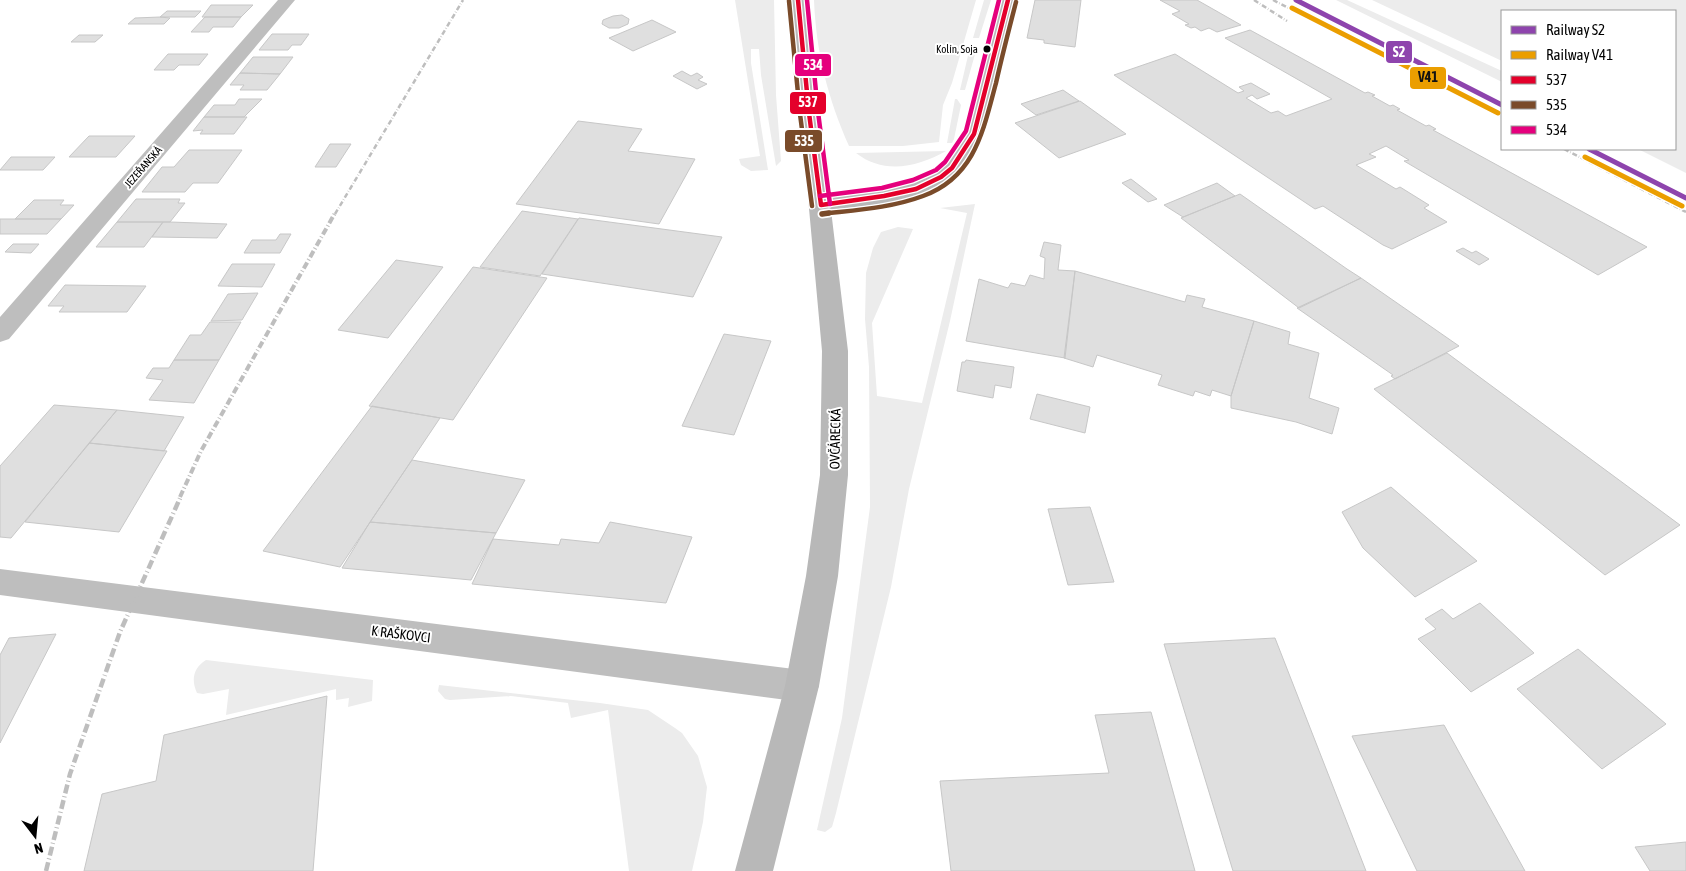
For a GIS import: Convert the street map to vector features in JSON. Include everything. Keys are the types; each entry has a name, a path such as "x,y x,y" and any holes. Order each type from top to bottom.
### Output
{"main road":[{"name":"OVČÁRECKÁ","path":"754,871 802,686 822,576 834,475 836,369 821,205 809,112 798,0"},
{"path":"821,205 921,187 940,178 954,166 966,150 974,134 1008,0"}],"street":[{"name":"JEZEŘANSKÁ","path":"0,333 287,0"},
{"name":"K RAŠKOVCI","path":"0,582 802,686"}],"shaded area":[{"path":"735,0 774,0 776,95 781,161 776,166 761,75 759,49 751,49 751,63 768,170 751,171 741,165 739,159 760,156"},
{"path":"814,0 976,0 952,83 943,105 939,142 903,146 849,146 835,111 824,75 817,38"},
{"path":"984,0 991,0 979,38 973,38"},
{"path":"1336,0 1347,0 1501,71 1501,82"},
{"path":"1372,0 1686,0 1686,173 1640,150 1676,150 1676,10 1501,10 1501,61"},
{"path":"970,47 977,47 965,90 960,90"},
{"path":"955,99 961,105 954,139 952,143 947,143"},
{"path":"946,151 924,161 901,166 878,164 856,153"},
{"path":"975,204 950,321 909,489 891,587 836,813 832,827 825,832 817,830 842,718 870,507 869,367 865,319 866,273 873,248 881,232 898,227 913,229 872,323 877,396 922,403 967,213 940,208"},
{"path":"206,660 373,680 372,701 348,707 349,698 336,700 336,689 226,715 229,689 203,694 197,693 195,688 194,675 198,667"},
{"path":"439,685 648,710 682,733 698,756 707,787 703,822 692,871 629,871 608,710 571,718 568,703 511,696 450,700 445,699 438,691"}],"building":[{"path":"1035,0 1081,0 1075,47 1044,43 1044,40 1027,38"},
{"path":"1160,0 1197,0 1241,25 1217,32 1209,28 1201,31 1195,27 1191,28 1185,25 1189,24 1172,14 1180,11"},
{"path":"211,5 253,5 241,17 202,17"},
{"path":"167,11 201,11 195,17 160,17"},
{"path":"622,15 629,19 628,24 619,28 609,28 602,24 603,20"},
{"path":"205,17 241,17 233,27 213,27 209,32 191,32"},
{"path":"135,18 170,18 164,24 128,24"},
{"path":"652,20 676,32 633,51 609,38"},
{"path":"1250,30 1365,93 1368,92 1375,95 1372,96 1390,106 1393,105 1400,109 1397,110 1426,126 1429,125 1436,129 1433,130 1647,247 1598,275 1404,161 1409,160 1386,146 1369,154 1376,157 1356,165 1396,189 1400,187 1429,205 1424,208 1447,222 1392,249 1323,206 1315,209 1114,75 1175,54 1238,93 1244,91 1239,87 1251,83 1270,94 1257,99 1252,95 1246,98 1271,113 1278,111 1286,116 1332,99 1225,38"},
{"path":"272,34 309,34 301,45 292,45 288,50 259,50"},
{"path":"79,35 103,35 95,42 71,42"},
{"path":"168,54 208,54 199,65 179,65 174,70 154,70"},
{"path":"253,57 293,57 280,74 240,73"},
{"path":"682,71 691,76 697,73 703,77 698,80 707,84 697,89 673,76"},
{"path":"240,73 280,74 267,90 240,90 244,85 230,85"},
{"path":"1063,90 1079,101 1036,115 1021,104"},
{"path":"239,99 262,99 244,117 204,117 214,105 235,105"},
{"path":"1080,101 1126,134 1059,158 1015,123"},
{"path":"204,117 247,117 234,134 200,134 203,130 193,131"},
{"path":"578,121 642,129 628,151 695,159 659,224 516,204"},
{"path":"89,136 135,136 116,157 69,157"},
{"path":"330,144 351,144 336,167 315,167"},
{"path":"189,150 242,150 218,183 193,183 185,192 142,192 162,167 174,167"},
{"path":"11,157 55,157 43,170 0,170"},
{"path":"1131,179 1157,199 1148,202 1122,183"},
{"path":"1217,183 1235,196 1183,217 1164,205"},
{"path":"1240,194 1361,278 1299,308 1181,218"},
{"path":"136,199 180,199 178,203 185,203 170,222 117,222"},
{"path":"34,200 64,200 60,205 74,205 61,219 15,219"},
{"path":"522,211 578,219 540,276 480,267"},
{"path":"579,218 722,237 693,297 542,274"},
{"path":"0,219 61,219 47,234 0,234"},
{"path":"117,222 163,222 144,247 96,247"},
{"path":"163,222 227,224 217,238 152,237"},
{"path":"280,234 291,234 280,253 244,253 252,240 276,240"},
{"path":"1044,242 1061,245 1058,270 1075,271 1065,358 966,341 979,279 1008,288 1011,283 1025,286 1030,275 1044,279 1045,258 1040,256"},
{"path":"13,244 39,244 31,253 5,252"},
{"path":"1463,248 1472,253 1476,251 1489,259 1479,265 1456,251"},
{"path":"396,260 443,267 388,338 338,330"},
{"path":"232,264 275,264 262,287 218,286"},
{"path":"473,267 547,278 453,420 369,406"},
{"path":"1075,271 1185,302 1187,295 1205,299 1202,307 1254,321 1231,396 1212,390 1210,396 1195,391 1193,396 1158,385 1162,375 1097,355 1093,367 1064,358"},
{"path":"1361,278 1459,346 1395,379 1391,376 1393,375 1297,308"},
{"path":"65,285 146,286 127,312 59,312 64,306 48,306"},
{"path":"258,293 242,320 211,321 228,294"},
{"path":"1254,321 1290,332 1288,344 1319,353 1309,398 1339,408 1332,434 1296,422 1231,408 1231,396"},
{"path":"210,322 241,322 219,360 174,360 190,335 201,335"},
{"path":"724,334 771,341 734,435 682,426"},
{"path":"1447,353 1680,525 1605,575 1374,389"},
{"path":"174,360 219,360 194,403 149,400 163,380 146,378 153,368 169,368"},
{"path":"966,360 1014,367 1011,388 995,385 993,398 957,391 962,362"},
{"path":"1037,394 1090,407 1085,433 1030,419"},
{"path":"54,405 117,410 11,538 0,537 0,466"},
{"path":"372,406 440,418 340,567 263,551"},
{"path":"117,410 184,417 164,451 89,443"},
{"path":"89,443 167,451 119,532 25,522"},
{"path":"412,460 525,480 496,533 370,522"},
{"path":"1391,487 1477,561 1415,597 1363,548 1342,512"},
{"path":"1090,507 1114,582 1068,585 1048,509"},
{"path":"370,522 496,533 471,580 342,568"},
{"path":"610,522 692,537 666,603 472,584 493,539 559,545 561,539 599,543"},
{"path":"1480,603 1534,653 1471,692 1418,639 1436,629 1425,619 1442,609 1453,619"},
{"path":"56,634 0,743 0,655 9,638"},
{"path":"1275,638 1366,871 1233,871 1164,644"},
{"path":"1578,649 1666,724 1602,769 1517,689"},
{"path":"327,696 313,871 84,871 102,794 156,781 164,735"},
{"path":"1151,712 1195,871 951,871 940,781 1109,773 1095,715"},
{"path":"1444,725 1525,871 1417,871 1352,736"},
{"path":"1686,842 1686,871 1650,871 1635,847"}],"railway":[{"path":"335,214 463,0"},
{"path":"1254,0 1287,21"},
{"path":"1273,0 1501,116"},
{"path":"1566,150 1686,212"},
{"path":"180,497 201,451 335,213"},
{"path":"46,871 70,774 120,632 181,496"}],"rail line":[{"name":"S2","path":"1296,0 1501,104"},
{"name":"V41","path":"1292,8 1498,113"},
{"name":"S2","path":"1591,150 1686,198"},
{"name":"V41","path":"1585,157 1682,206"}],"transit line":[{"name":"537","path":"798,0 809,113 821,205"},
{"name":"534","path":"807,0 818,112 830,204"},
{"name":"534","path":"820,196 882,188 913,180 936,170 945,162 966,131 999,0"},
{"name":"537","path":"821,205 884,196 916,189 941,177 952,168 974,134 1008,0"},
{"name":"535","path":"789,1 800,114 812,206"},
{"name":"535","path":"822,214 874,208 909,201 940,188 958,174 970,159 982,137 1016,2"}],"place":[{"name":"Kolín, Soja","path":"987,49"}]}
